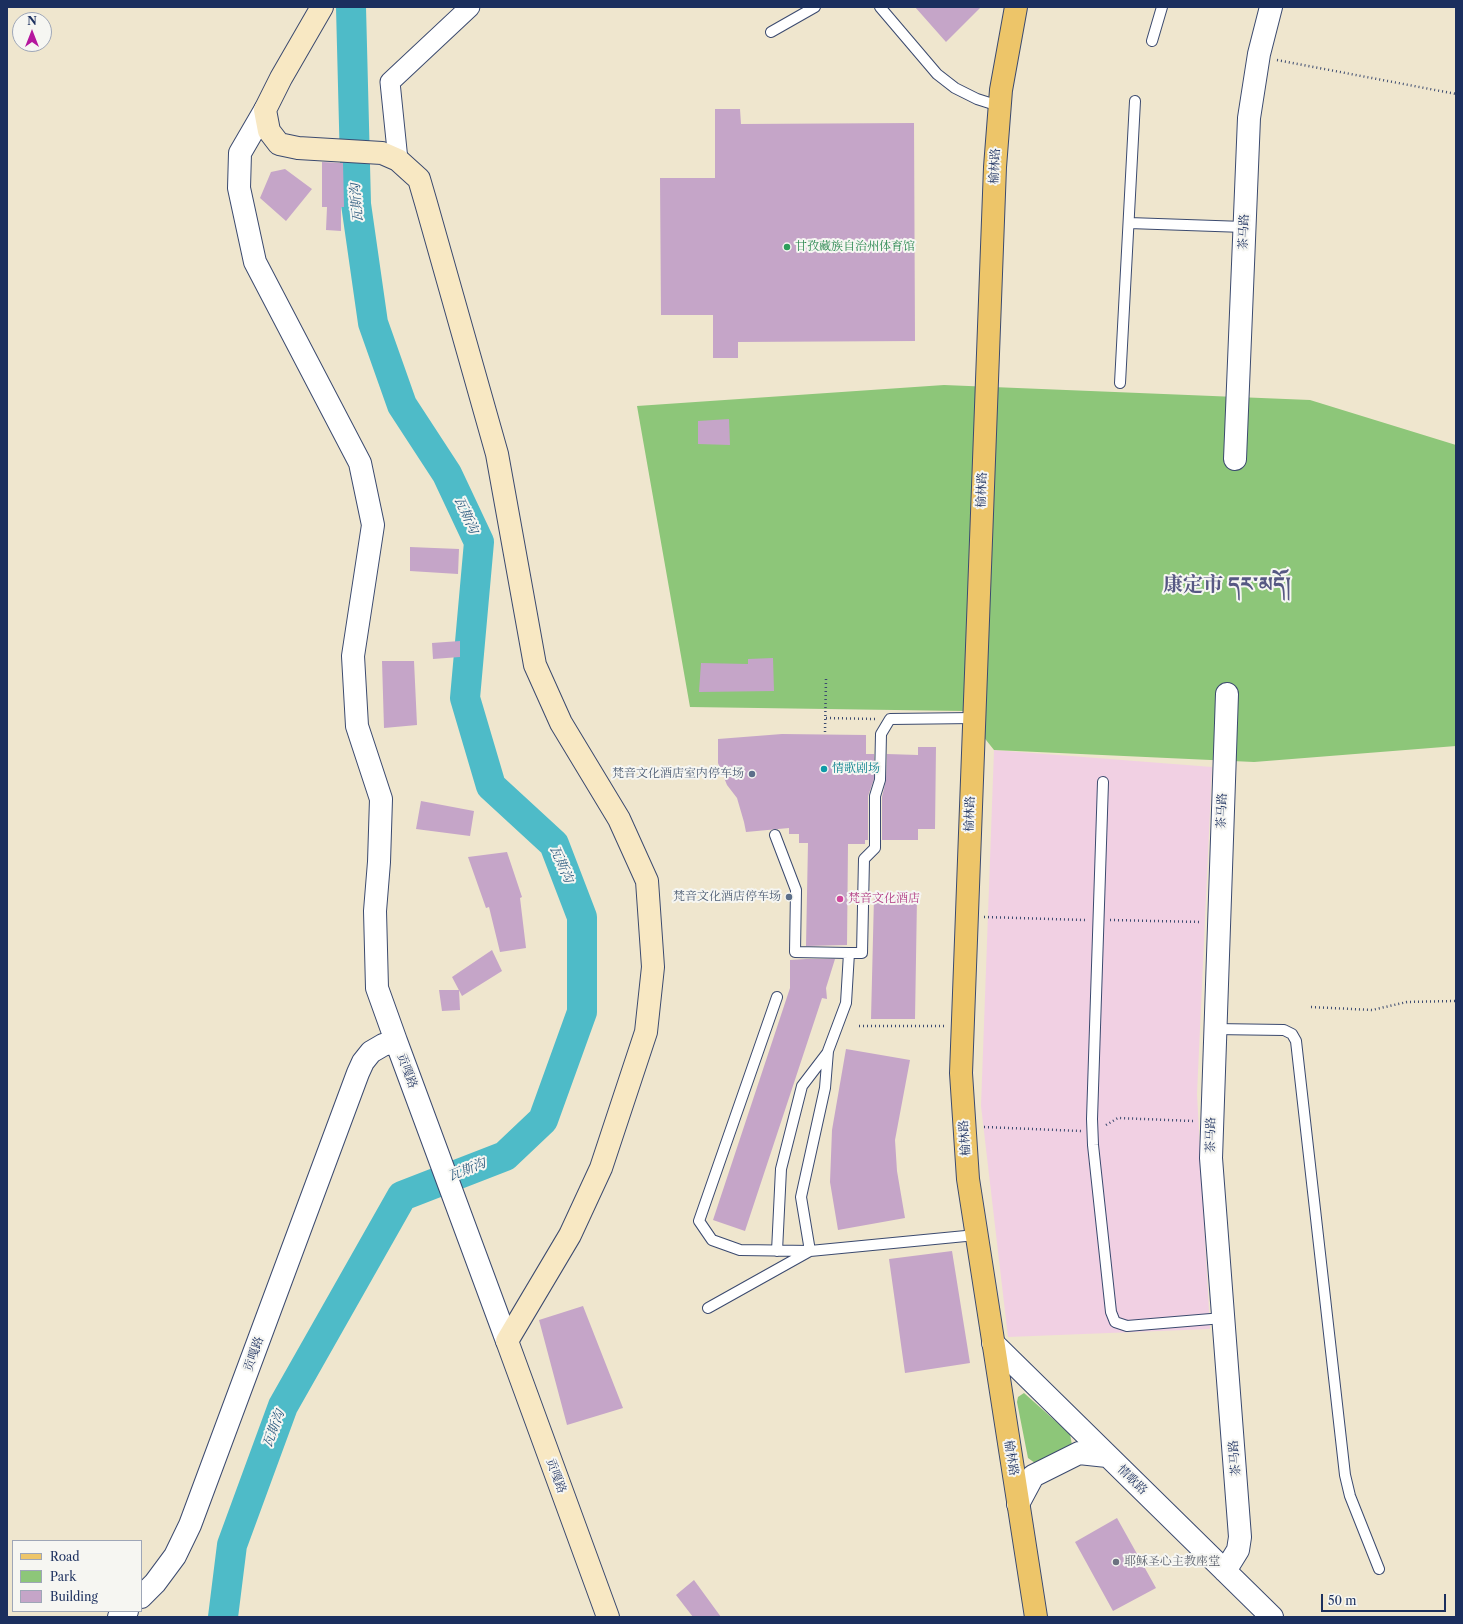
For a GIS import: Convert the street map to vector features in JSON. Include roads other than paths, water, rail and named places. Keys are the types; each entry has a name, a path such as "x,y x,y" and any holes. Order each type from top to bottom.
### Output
{"main road":[{"path":"322,7 281,78 265,110 269,131 279,144 298,148 327,149 390,156 418,179 497,454 535,665 560,722 619,819 646,881 653,967 646,1032 601,1168 570,1235 507,1341"},
{"name":"榆林路","path":"1016,7 999,106 995,167 961,1072 968,1179 1036,1617"},
{"name":"贡嘎路","path":"507,1341 608,1617"}],"street":[{"path":"390,156 390,82 470,7"},
{"name":"茶马路","path":"1235,460 1249,118 1259,57 1271,7"},
{"path":"265,110 240,153 239,188 255,262 360,463 373,525 353,656 357,726 381,799 379,862 375,911 377,988 396,1041"},
{"name":"茶马路","path":"1225,1571 1238,1550 1240,1523 1212,1181 1211,1122 1227,694"},
{"name":"贡嘎路","path":"142,1596 155,1583 175,1556 190,1525 358,1072 363,1062 371,1052 383,1045 396,1041 507,1341"},
{"name":"情歌路","path":"993,1343 1272,1617"},
{"path":"1018,1504 1033,1476 1079,1453 1107,1456"}],"lane":[{"path":"771,32 815,7"},
{"path":"880,7 937,74 955,88 977,99 999,106"},
{"path":"1152,41 1162,7"},
{"path":"1120,383 1135,101"},
{"path":"1129,223 1244,227"},
{"path":"775,835 796,890 794,952 862,953 864,859 875,848 875,796 880,780 881,734 890,719 974,718"},
{"path":"1103,782 1092,1118 1093,1145 1111,1312 1115,1322 1127,1326 1223,1318"},
{"path":"810,1251 801,1197 825,1088 828,1052 846,1003 848,953"},
{"path":"777,997 699,1221 712,1240 740,1250 810,1251 976,1235"},
{"path":"1214,1029 1284,1030 1292,1034 1296,1041 1346,1480 1350,1496 1379,1569"},
{"path":"777,1251 781,1169 802,1086 828,1052"},
{"path":"708,1308 810,1251"}],"waterway":[{"name":"瓦斯沟","path":"223,1617 232,1545 283,1406 402,1196 505,1156 543,1120 582,1012 582,917 554,844 491,786 465,698 479,542 447,474 402,405 373,323 356,204 351,7"}],"place":[{"name":"甘孜藏族自治州体育馆","path":"787,247"},
{"name":"情歌剧场","path":"824,769"},
{"name":"梵音文化酒店室内停车场","path":"752,774"},
{"name":"梵音文化酒店停车场","path":"789,897"},
{"name":"梵音文化酒店","path":"840,899"},
{"name":"耶稣圣心主教座堂","path":"1116,1562"}],"district":[{"name":"康定市 དར་མདོ།","path":"1227,585"}]}
